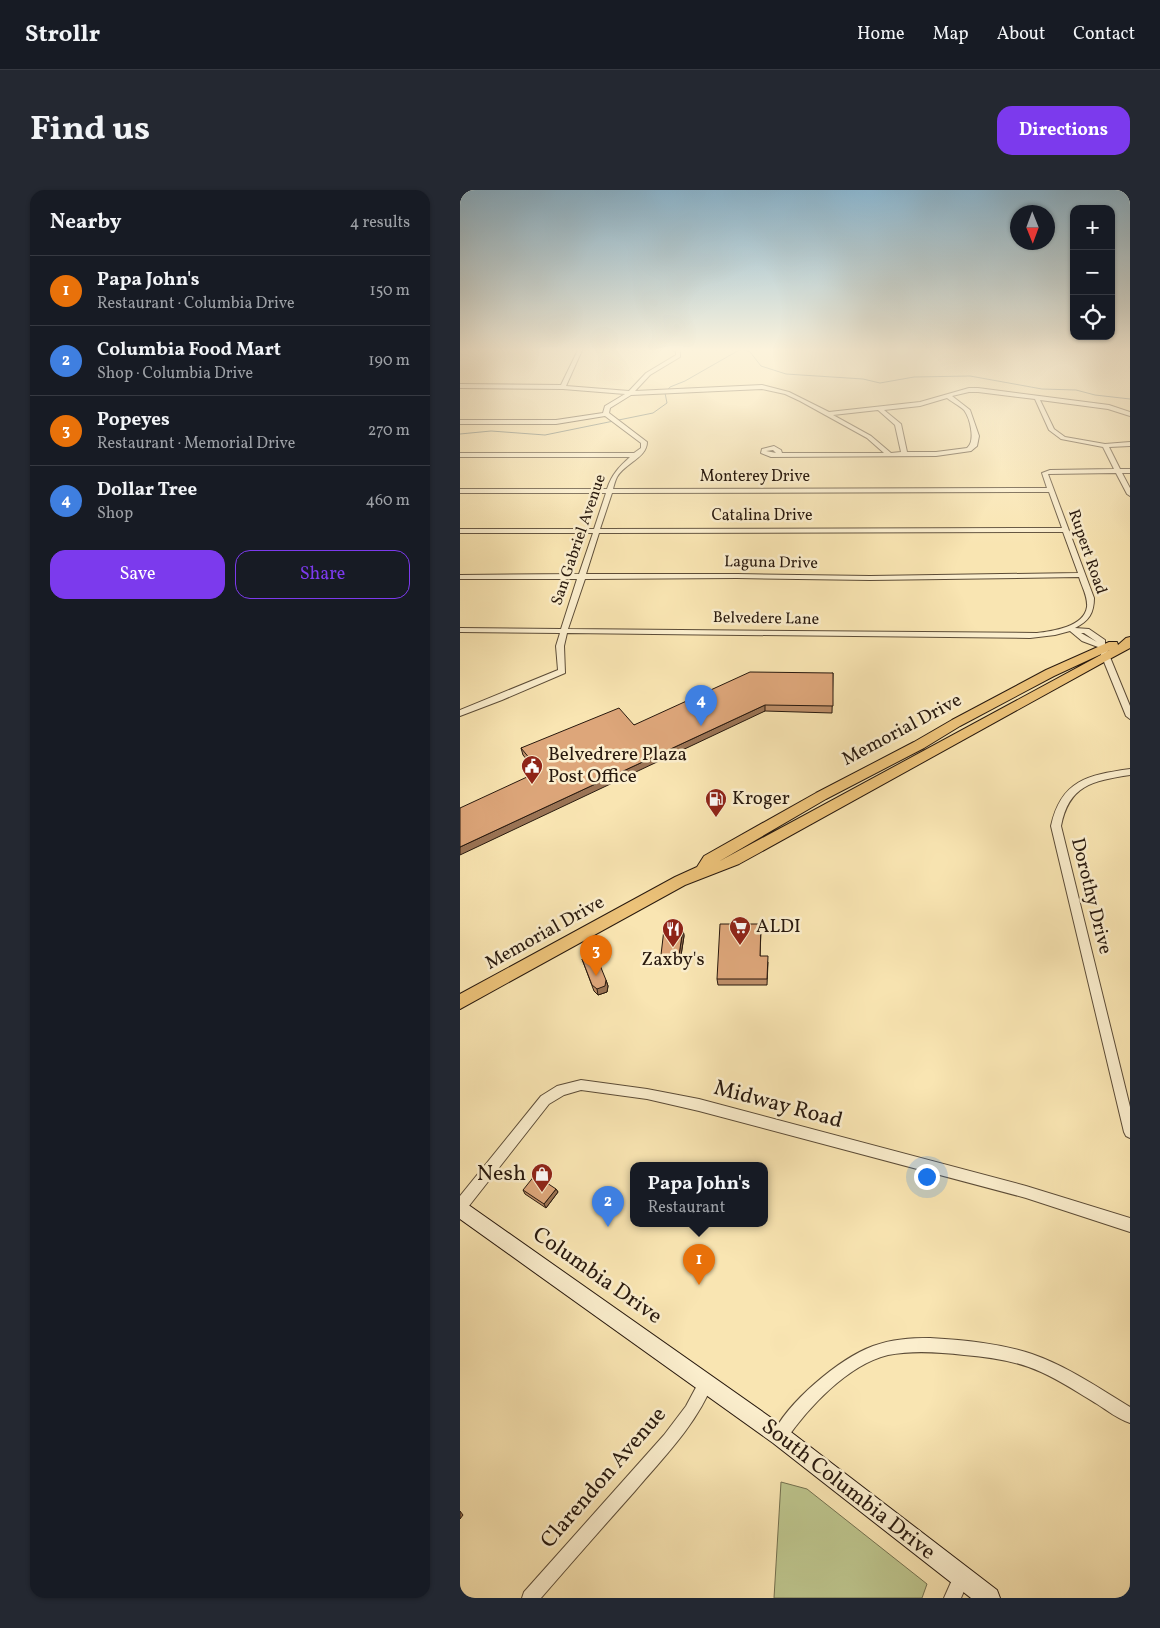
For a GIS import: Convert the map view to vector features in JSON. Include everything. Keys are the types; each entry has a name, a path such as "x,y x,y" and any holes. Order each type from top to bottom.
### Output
{"main road":[{"name":"Memorial Drive","path":"460,1002 702,871 720,867 734,860 1103,650 1126,645 1130,640"},
{"name":"Columbia Drive","path":"460,1207 706,1383"},
{"name":"South Columbia Drive","path":"706,1383 780,1436 989,1598"}],"street":[{"path":"460,422 556,422 606,414 644,442 644,448 638,455 460,455"},
{"path":"829,414 869,437 890,455"},
{"path":"886,414 898,424 904,454"},
{"path":"779,455 959,453 969,450 974,446 976,436 968,414"},
{"path":"1043,414 1057,434 1063,438 1105,446 1130,444"},
{"path":"1105,446 1130,494"},
{"name":"San Gabriel Avenue","path":"460,713 490,703 562,671 560,646 564,631 614,477 638,455"},
{"path":"1118,471 1130,471"},
{"name":"Rupert Road","path":"1073,629 1084,619 1090,610 1090,598 1045,477 1046,472 1118,471"},
{"name":"Monterey Drive","path":"460,491 1050,490"},
{"name":"Catalina Drive","path":"460,531 1065,530"},
{"name":"Laguna Drive","path":"460,577 737,576 880,578 1081,575"},
{"path":"1073,629 1076,635 1103,650 1130,716"},
{"name":"Belvedere Lane","path":"460,630 1030,636 1053,634 1073,629"},
{"name":"Dorothy Drive","path":"1130,772 1098,778 1074,789 1060,808 1056,826 1130,1132"},
{"name":"Midway Road","path":"460,1207 545,1100 561,1090 581,1085 647,1094 699,1105 1026,1192 1130,1224"},
{"path":"780,1436 791,1419 845,1369 874,1352 899,1347 951,1346 998,1352 1034,1362 1074,1382 1130,1416"},
{"name":"Clarendon Avenue","path":"530,1598 669,1440 691,1411 706,1383"},
{"path":"952,1598 962,1577"}],"green space":[{"path":"781,1482 807,1489 927,1584 922,1598 774,1598"}],"building":[{"path":"750,672 833,673 833,706 765,705 460,847 460,808 540,771 521,748 619,708 634,725"},
{"name":"ALDI","path":"720,924 761,924 760,956 768,956 767,979 717,979"},
{"name":"Zaxby's","path":"664,929 683,929 679,955 661,955"},
{"path":"595,953 606,980 605,986 597,989 592,985 582,959"},
{"name":"Nesh","path":"535,1175 556,1189 544,1204 523,1190"}],"waterway":[{"path":"460,434 491,431 545,435 650,414"}],"place":[{"name":"Dollar Tree","path":"701,726"},
{"name":"Belvedrere Plaza Post Office","path":"532,785"},
{"name":"Kroger","path":"716,818"},
{"name":"ALDI","path":"740,946"},
{"name":"Zaxby's","path":"673,948"},
{"name":"Popeyes","path":"596,976"},
{"name":"Nesh","path":"542,1193"},
{"name":"Columbia Food Mart","path":"608,1227"},
{"name":"Papa John's","path":"699,1285"}]}
